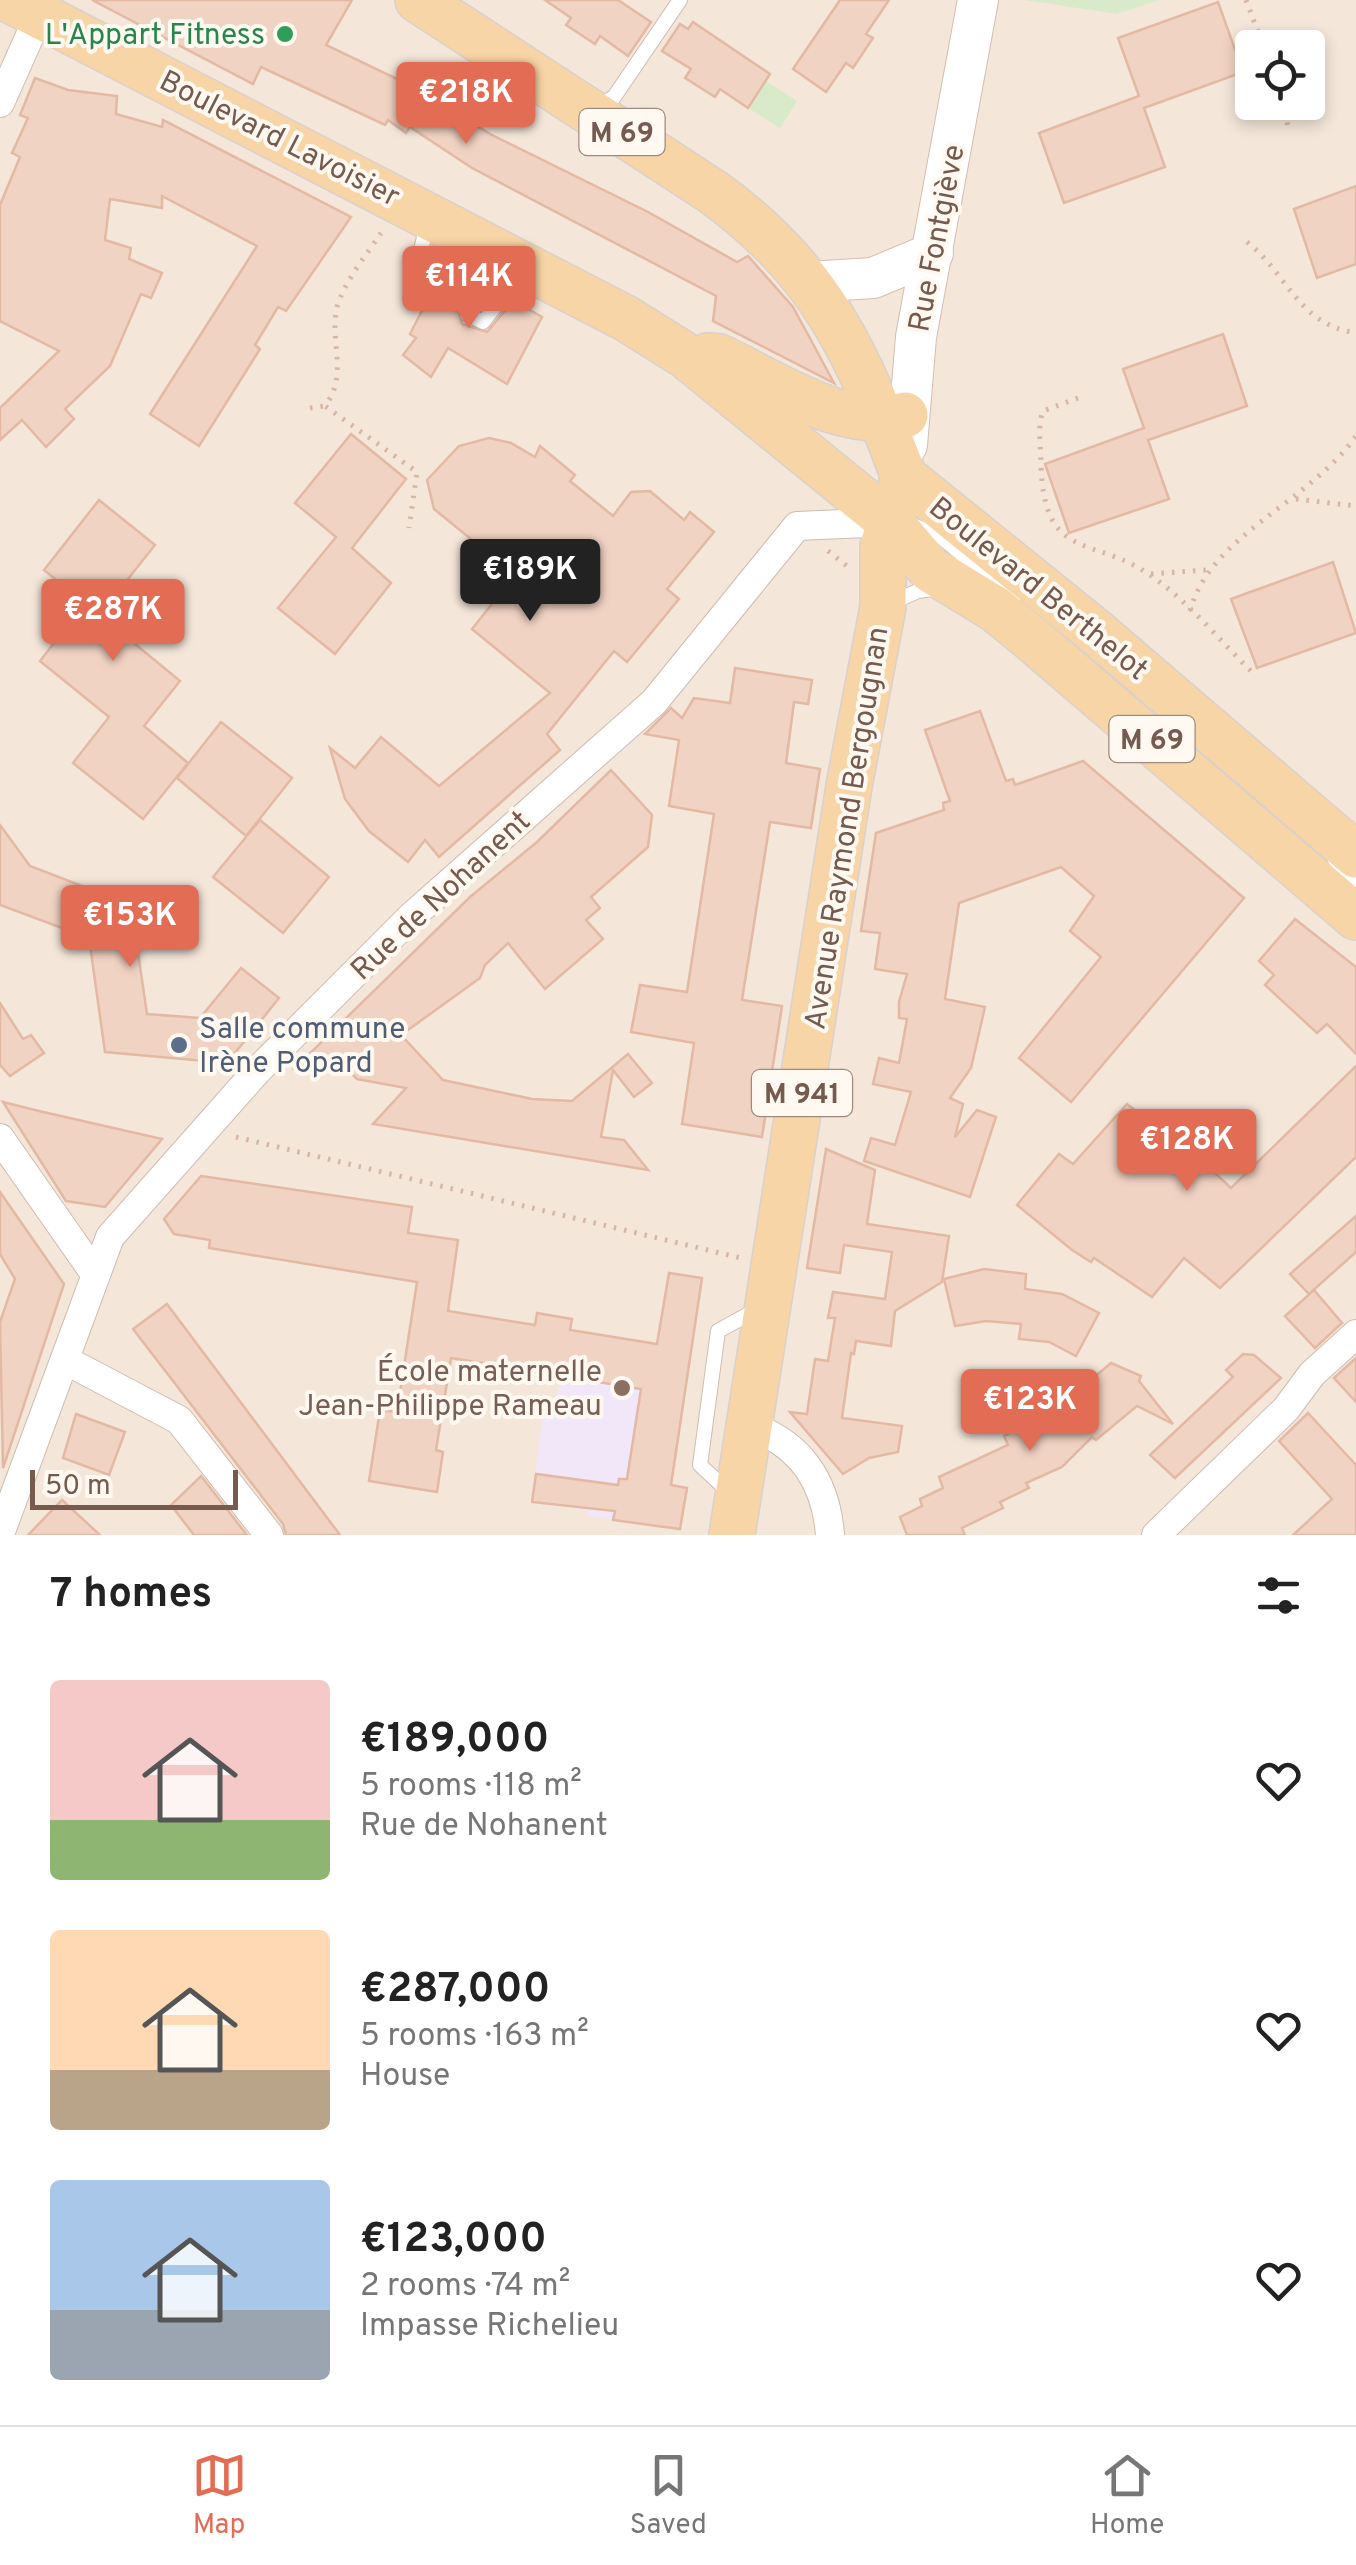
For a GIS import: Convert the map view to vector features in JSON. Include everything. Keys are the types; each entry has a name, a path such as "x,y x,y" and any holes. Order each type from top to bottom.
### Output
{"main road":[{"name":"M 69","path":"418,0 756,223 809,282 896,417 904,477"},
{"name":"Rue Fontgiève","path":"896,417 933,252 978,0"},
{"name":"Boulevard Lavoisier","path":"31,5 527,266 686,356 890,522"},
{"path":"809,282 872,278 933,252"},
{"name":"M 69","path":"686,356 720,356 824,407 896,417"},
{"name":"Avenue Raymond Bergougnan","path":"735,1517 883,589 883,546 904,477"},
{"name":"Boulevard Berthelot","path":"904,477 1096,632 1356,855"},
{"name":"Boulevard Berthelot","path":"890,522 921,560 955,566 995,609 1352,904"}],"street":[{"path":"0,103 31,5"},
{"path":"798,526 890,522"},
{"name":"Rue de Nohanent","path":"6,1533 110,1236 256,1070 412,916 654,702 798,526"},
{"path":"0,1138 94,1274"},
{"path":"1156,1535 1286,1409 1312,1374 1356,1334"},
{"path":"65,1360 179,1420 269,1535"},
{"path":"749,1426 777,1436 806,1462 823,1491 830,1535"}],"lane":[{"path":"590,111 614,97 680,0"},
{"path":"414,207 414,283 431,294"},
{"path":"466,314 483,322 527,266"},
{"path":"904,477 955,566 1024,606"},
{"path":"883,589 918,591 955,566"},
{"path":"1084,644 1314,834 1352,904"},
{"path":"735,1517 700,1465 718,1331 768,1306"}],"path":[{"path":"1246,0 1257,30"},
{"path":"1287,120 1288,127"},
{"path":"325,406 332,396 339,362 337,308 414,207"},
{"path":"1247,242 1269,259 1318,321 1353,333 1356,343"},
{"path":"1078,398 1043,411 1039,422 1042,488 1054,522 1064,537 1084,549 1149,574 1252,672"},
{"path":"310,408 325,406 417,472 409,528"},
{"path":"1190,612 1208,570 1226,550 1296,499 1339,460 1356,436"},
{"path":"1296,499 1356,506"},
{"path":"798,526 856,573 883,589"},
{"path":"1149,574 1208,570"},
{"path":"204,1130 753,1260"}],"shaded area":[{"path":"0,0 1356,0 1356,1535 0,1535"},
{"name":"École maternelle Jean-Philippe Rameau","path":"424,1235 458,1240 449,1311 534,1325 537,1313 572,1319 571,1330 656,1344 669,1273 702,1278 671,1485 687,1488 680,1529 588,1516 588,1510 532,1502 545,1399 557,1400 560,1376 452,1359 436,1449 443,1451 437,1492 369,1481 380,1410 397,1411"}],"green space":[{"path":"1025,0 1159,0 1117,14"},
{"path":"766,81 797,101 780,128 748,108"}],"building":[{"path":"92,0 352,0 326,45 414,87 490,134 648,212 737,262 748,256 793,307 834,383 713,321 716,296 472,168 410,127 406,133 388,120 385,125 261,67 253,84"},
{"path":"545,0 618,0 651,22 628,56 600,36 595,44 566,25 571,18"},
{"path":"840,0 889,0 866,34 873,38 853,68 846,63 826,92 793,69"},
{"path":"1218,2 1235,50 1235,75 1144,108 1165,167 1064,203 1039,133 1139,96 1118,38"},
{"path":"693,22 770,74 748,108 720,89 715,97 685,78 691,69 662,51 680,24 688,29"},
{"path":"35,78 68,90 117,96 116,114 162,127 163,120 351,217 286,311 278,307 255,345 260,349 199,446 150,414 257,246 162,196 162,208 110,199 105,240 131,248 129,259 162,273 151,298 141,294 110,366 65,409 74,419 46,447 22,420 0,440 0,408 59,351 0,321 0,205 20,157 12,153 28,118 20,115"},
{"path":"1356,186 1356,264 1317,278 1294,209"},
{"path":"446,266 482,285 471,304 458,308 462,324 487,332 508,307 521,305 542,317 507,384 448,348 431,377 403,355 416,338 410,334 426,303 440,299 436,285"},
{"path":"1223,334 1247,406 1148,440 1169,499 1069,533 1045,464 1144,428 1123,369"},
{"path":"351,434 406,479 352,548 391,583 335,654 278,608 336,537 295,503"},
{"path":"489,438 511,443 535,457 540,446 575,475 570,481 613,516 631,492 650,491 684,520 690,512 714,532 667,589 679,599 627,662 614,651 547,734 560,750 439,857 425,840 408,862 369,831 345,799 330,748 355,768 381,737 439,786 550,693 472,629 515,575 434,509 427,480 459,446"},
{"path":"99,500 155,545 100,614 95,611 180,681 144,726 188,763 143,819 73,763 109,717 40,661 85,603 44,570"},
{"path":"1333,562 1356,633 1257,668 1231,599"},
{"path":"735,668 812,680 808,704 794,702 786,763 820,769 811,828 770,822 742,1000 782,1006 762,1137 682,1124 694,1043 631,1032 640,985 687,992 714,814 669,806 679,740 645,734 671,708 682,718 694,698 730,703"},
{"path":"980,711 1006,781 1013,779 1015,785 1083,761 1244,898 1071,1102 1019,1058 1101,957 1070,931 1094,896 1061,867 959,903 945,999 985,1007 971,1068 950,1098 963,1104 955,1137 977,1110 996,1117 970,1197 864,1161 871,1138 895,1145 911,1092 873,1084 879,1058 899,1063 907,1019 899,1018 899,1002 907,974 875,969 880,933 861,931 876,833 944,810 943,803 950,801 925,730"},
{"path":"221,722 292,778 246,836 177,778"},
{"path":"611,770 652,815 648,847 591,897 600,908 586,920 603,939 545,989 508,943 485,965 480,978 401,1035 443,1080 532,1099 572,1101 628,1054 652,1083 634,1097 613,1070 601,1137 624,1140 648,1170 373,1124 406,1088 357,1079 338,1059 322,1074 294,1069 470,897 537,842"},
{"path":"260,820 329,877 283,933 213,877"},
{"path":"0,825 30,866 131,905 147,1014 200,1018 241,968 279,998 227,1063 105,1052 89,938 0,905"},
{"path":"1295,919 1356,967 1356,1054 1327,1024 1317,1033 1265,985 1274,975 1259,961"},
{"path":"0,1003 23,1039 31,1035 44,1053 10,1076 0,1065"},
{"path":"1356,1066 1356,1157 1220,1288 1184,1258 1152,1297 1094,1258 1091,1262 1072,1250 1017,1205 1059,1154 1073,1164 1127,1104 1165,1134 1169,1129 1190,1144 1187,1147 1231,1188"},
{"path":"3,1102 162,1139 105,1207 66,1201"},
{"path":"826,1149 875,1170 867,1224 949,1236 942,1282 895,1311 891,1346 856,1341 842,1418 902,1426 898,1452 869,1458 843,1474 790,1412 807,1414 815,1359 828,1361 835,1318 828,1318 833,1292 885,1299 892,1252 844,1245 840,1273 807,1268"},
{"name":"École maternelle Jean-Philippe Rameau","path":"201,1176 412,1207 408,1233 458,1240 448,1311 535,1325 537,1313 572,1319 570,1330 657,1344 669,1273 702,1278 671,1485 687,1488 680,1529 613,1520 615,1511 532,1502 536,1474 618,1485 619,1479 627,1479 641,1389 451,1358 436,1450 443,1452 437,1492 369,1481 380,1410 397,1412 417,1282 209,1248 210,1240 174,1234 164,1219"},
{"path":"0,1192 64,1284 3,1468 0,1322 15,1279 0,1254"},
{"path":"1356,1216 1356,1252 1309,1294 1290,1274"},
{"path":"984,1269 1026,1274 1025,1289 1062,1294 1099,1313 1076,1356 1049,1342 1019,1339 1021,1324 986,1321 955,1326 944,1279"},
{"path":"1314,1290 1342,1323 1315,1348 1285,1316"},
{"path":"167,1304 340,1535 286,1535 283,1524 133,1329"},
{"path":"1243,1354 1254,1355 1281,1378 1175,1478 1150,1455 1233,1377 1226,1370"},
{"path":"1356,1358 1356,1402 1334,1378"},
{"path":"1111,1363 1141,1376 1139,1381 1173,1424 1137,1406 1096,1440 1092,1437 1062,1467 1026,1483 1029,1488 1000,1502 1003,1508 962,1528 965,1535 907,1535 900,1517 922,1506 920,1499 943,1488 939,1477 1008,1445 1004,1436 1032,1422 1056,1401 1061,1405"},
{"path":"1308,1413 1356,1465 1356,1535 1293,1535 1332,1499 1279,1441"},
{"path":"76,1414 125,1432 109,1475 63,1458"},
{"path":"201,1476 247,1535 194,1535 171,1505"},
{"path":"62,1500 100,1535 28,1535"}],"place":[{"name":"L'Appart Fitness","path":"285,34"},
{"name":"Salle commune Irène Popard","path":"179,1045"},
{"name":"École maternelle Jean-Philippe Rameau","path":"622,1388"}]}
